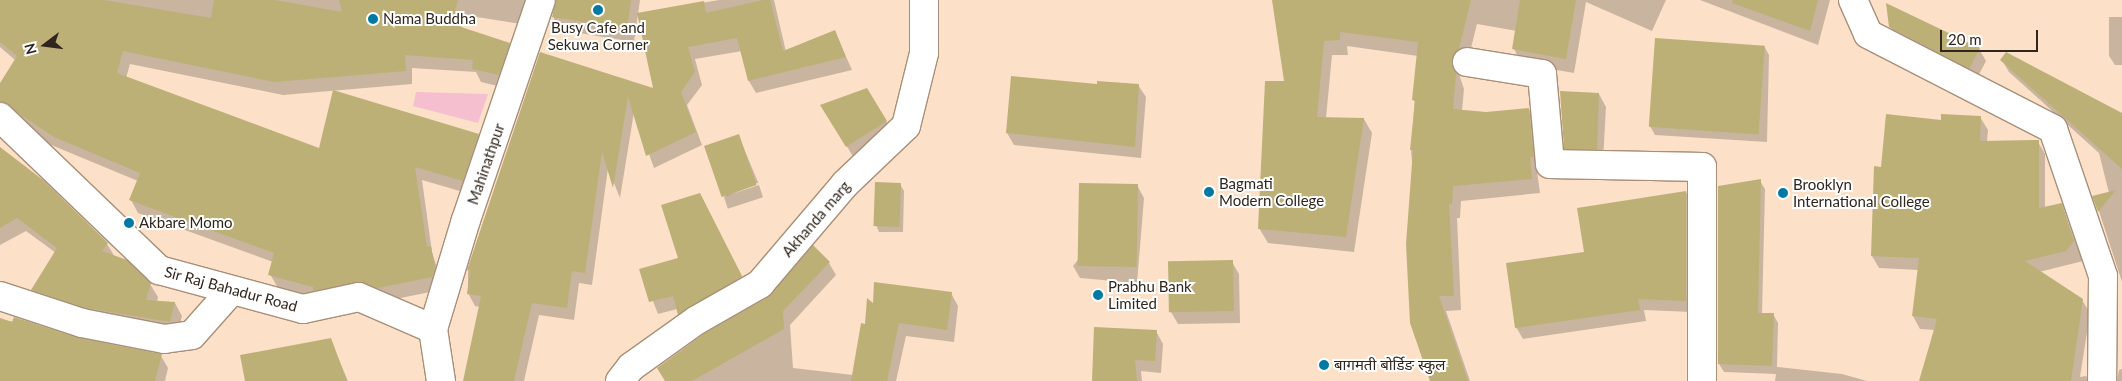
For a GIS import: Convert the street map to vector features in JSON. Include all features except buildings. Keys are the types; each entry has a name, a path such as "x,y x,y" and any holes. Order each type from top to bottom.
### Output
{"street":[{"name":"Mahinathpur","path":"433,329 466,220 541,0"},
{"name":"Akhanda marg","path":"620,381 631,367 698,320 760,284 845,184 906,126 924,53 924,0"},
{"path":"1853,0 1868,34 2054,129 2103,276 2102,381"},
{"path":"1467,62 1542,74 1550,164 1702,167 1702,381"},
{"name":"Sir Raj Bahadur Road","path":"0,117 159,270 303,309 359,297 433,329"},
{"path":"0,296 82,323 164,339 192,335 231,291"},
{"path":"433,329 441,381"}],"shaded area":[{"path":"416,92 488,94 478,123 413,106"}],"place":[{"name":"Busy Cafe and Sekuwa Corner","path":"598,10"},
{"name":"Nama Buddha","path":"373,19"},
{"name":"Bagmati Modern College","path":"1209,192"},
{"name":"Brooklyn International College","path":"1783,193"},
{"name":"Akbare Momo","path":"129,223"},
{"name":"Prabhu Bank Limited","path":"1098,295"},
{"name":"बागमती बोर्डिङ स्कुल","path":"1324,365"}]}
